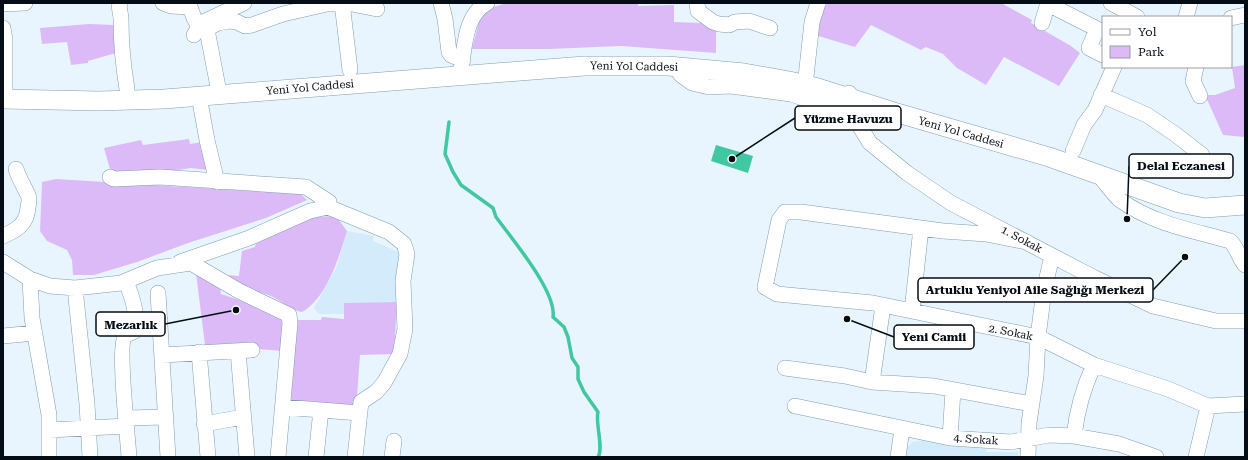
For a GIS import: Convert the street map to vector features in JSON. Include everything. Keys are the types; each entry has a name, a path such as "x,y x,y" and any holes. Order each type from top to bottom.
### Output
{"main road":[{"name":"Yeni Yol Caddesi","path":"4,95 104,94 218,87 462,64 586,59 682,61 754,68 806,77 852,98 1037,147 1181,196 1205,201 1245,199"},
{"name":"Yeni Yol Caddesi","path":"4,95 99,101 199,96 584,66 632,64 675,66 744,73 818,88 1049,157 1098,173 1163,198 1190,205 1214,208 1245,205"}],"street":[{"path":"3,4 25,3"},
{"path":"120,3 120,46 127,89"},
{"path":"163,3 171,6 190,7 194,18 196,33 218,87"},
{"path":"196,33 210,26 225,13 244,3"},
{"path":"225,13 245,26 283,14 316,6 342,3 377,9"},
{"path":"342,3 350,56 350,70"},
{"path":"441,3 445,18 448,52 462,64"},
{"path":"462,64 467,32 475,13 487,3"},
{"path":"697,3 698,11 701,15 719,24 729,25 735,22 749,21 759,23 770,28"},
{"path":"806,77 812,22 818,3"},
{"path":"1186,16 1190,3"},
{"path":"1042,23 1048,4 1097,29 1089,48 1102,54"},
{"path":"1119,10 1134,16"},
{"path":"1232,18 1245,15"},
{"path":"3,28 5,40 4,95"},
{"path":"1072,151 1084,125 1095,110 1100,95 1114,68"},
{"path":"1196,68 1193,81 1200,96"},
{"path":"1100,95 1147,116 1175,134 1202,155"},
{"path":"199,96 216,182"},
{"name":"1. Sokak","path":"852,98 857,122 870,143 907,173 951,203 1052,256 1153,306 1216,321 1245,321"},
{"path":"3,236 20,227 25,221 28,211 29,197 18,178 16,169"},
{"path":"1098,173 1119,199 1146,216 1172,226 1230,241 1237,247 1242,260"},
{"path":"110,178 160,178 306,187 330,202 328,207"},
{"path":"172,266 214,249 249,238 310,211 328,207 389,232 404,244 407,254 403,281 405,329 400,354 384,384 376,392 361,402 355,457"},
{"name":"2. Sokak","path":"921,228 801,212 784,212 779,220 765,287 777,294 865,302 1038,337 1094,365 1168,389 1208,406 1245,404"},
{"path":"912,311 921,228 986,234 1027,242"},
{"path":"1028,457 1028,439 1031,404 1036,376 1038,337 1044,290 1052,256"},
{"path":"3,262 30,279 50,286 75,288 121,283 157,268 191,263 239,291 289,315 290,323 278,457"},
{"path":"30,279 30,296 40,370 46,394 49,430 49,457"},
{"path":"126,281 134,302 136,322 135,331"},
{"path":"75,288 89,428 90,457"},
{"path":"158,293 168,457"},
{"path":"872,382 883,306"},
{"path":"129,457 122,342 126,335 135,331 160,330"},
{"path":"3,336 35,333"},
{"path":"162,355 199,352 245,351 243,417 247,457"},
{"path":"199,352 208,457"},
{"path":"1074,436 1076,412 1084,387 1094,365"},
{"path":"785,368 846,376 872,382 934,386 1031,404"},
{"path":"950,438 954,390"},
{"name":"4. Sokak","path":"795,406 950,438 1011,442 1049,435 1074,436 1119,444 1156,457"},
{"path":"1196,457 1208,406"},
{"path":"283,407 359,414"},
{"path":"316,457 320,410"},
{"path":"49,430 89,428 166,417"},
{"path":"204,424 243,417"},
{"path":"898,457 902,428"},
{"path":"392,457 394,441"}],"shaded area":[{"path":"716,145 753,156 748,173 711,161"},
{"path":"347,231 374,236 373,241 401,253 397,302 344,303 344,314 319,314 314,308 337,266"},
{"path":"923,440 984,444 987,452 1018,452 1018,457 905,457 906,448 913,442"}],"green space":[{"path":"507,3 638,3 638,6 674,5 674,22 701,23 716,27 716,53 621,46 549,49 472,49 481,14 487,9"},
{"path":"828,3 1001,3 1032,20 1031,23 1071,46 1080,53 1059,86 1004,57 986,85 957,68 943,54 926,47 921,50 871,25 855,47 815,35 817,15"},
{"path":"89,24 114,25 116,53 88,61 88,63 71,65 67,42 42,44 40,28"},
{"path":"1245,65 1245,137 1223,135 1205,95 1215,95 1235,88 1232,67"},
{"path":"189,139 190,144 202,142 208,170 191,168 145,175 112,176 104,148 141,140 143,145"},
{"path":"56,179 301,194 307,200 266,218 188,243 137,262 94,275 73,275 72,260 67,250 47,241 40,231 42,182"},
{"path":"336,216 347,231 340,253 325,287 311,306 302,312 271,296 243,286 228,275 239,276 242,251 255,247 257,239 313,217"},
{"path":"196,273 220,285 221,294 282,314 282,323 285,325 283,351 205,345"},
{"path":"397,302 394,354 360,355 356,410 291,403 296,320 321,320 322,317 344,319 344,303"}],"waterway":[{"path":"449,122 445,154 453,172 461,185 493,208 496,217 541,280 552,306 553,317 564,327 568,337 572,358 578,367 578,379 584,392 598,412 597,417 600,442 600,453 598,457"}],"place":[{"name":"Yüzme Havuzu","path":"732,159"},
{"name":"Delal Eczanesi","path":"1127,219"},
{"name":"Artuklu Yeniyol Aile Sağlığı Merkezi","path":"1185,257"},
{"name":"Mezarlık","path":"236,310"},
{"name":"Yeni Camii","path":"847,319"}]}
